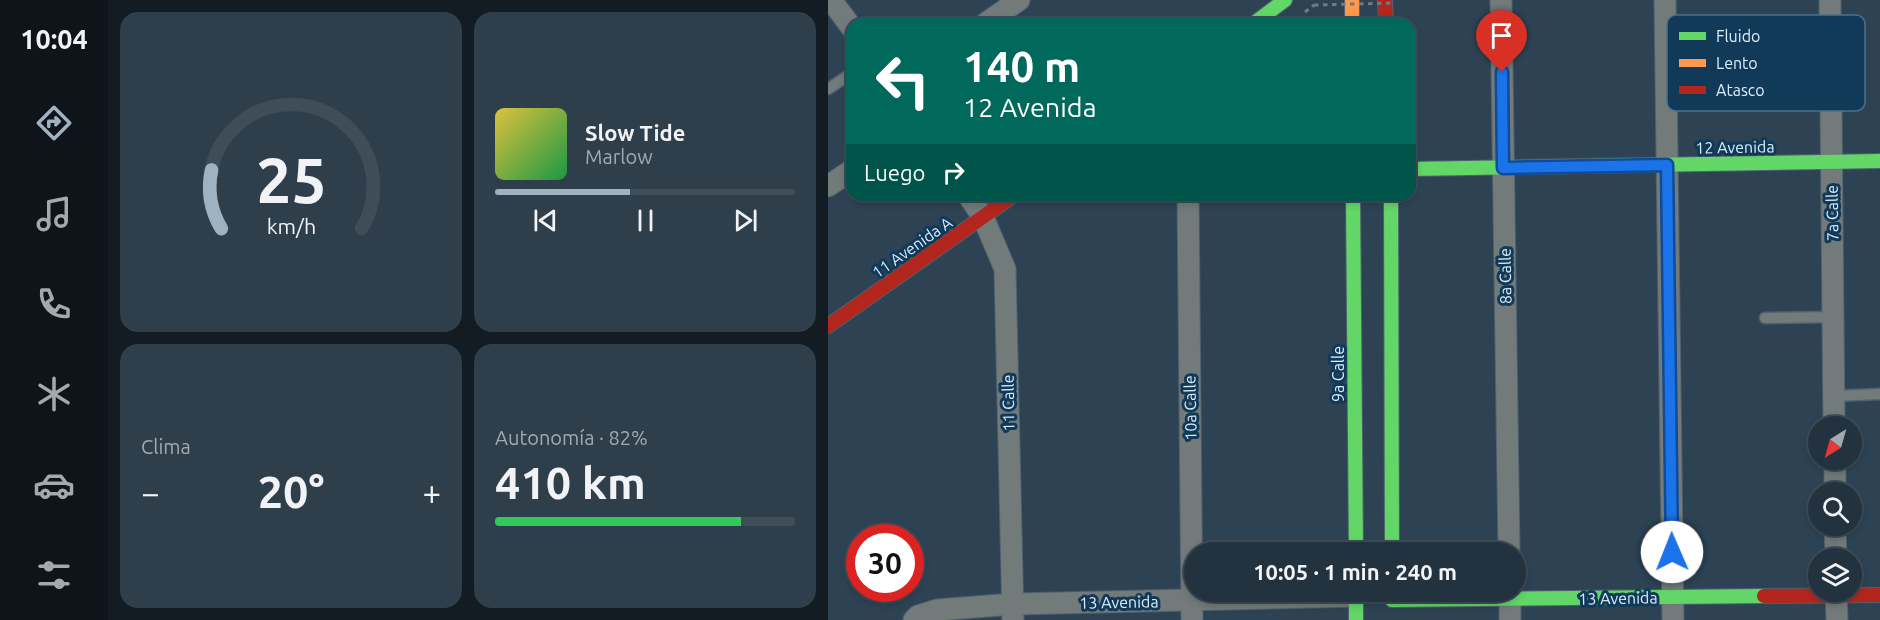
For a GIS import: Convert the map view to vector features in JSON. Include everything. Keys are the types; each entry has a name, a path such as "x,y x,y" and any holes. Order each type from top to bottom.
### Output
{"street":[{"path":"831,0 846,20"},
{"path":"994,18 1019,0"},
{"path":"1261,18 1285,0"},
{"name":"8a Calle","path":"1501,0 1509,542"},
{"path":"1665,0 1673,620"},
{"name":"7a Calle","path":"1830,0 1830,15"},
{"path":"1387,18 1390,1"},
{"path":"1350,2 1351,18"},
{"name":"7a Calle","path":"1831,111 1834,416"},
{"name":"12 Avenida","path":"1416,169 1880,161"},
{"path":"828,186 846,174"},
{"name":"11 Calle","path":"972,201 983,217 1005,269 1013,612"},
{"name":"11 Avenida A","path":"828,326 1006,201"},
{"name":"10a Calle","path":"1188,201 1192,610"},
{"name":"9a Calle","path":"1353,201 1356,542"},
{"path":"1392,201 1392,542"},
{"name":"13 Avenida","path":"1471,602 1510,603 1808,594"},
{"name":"13 Avenida","path":"1862,594 1880,595"},
{"name":"13 Avenida","path":"916,618 937,610 1013,612 1192,610 1274,602"},
{"path":"1356,602 1356,620"},
{"path":"1836,602 1837,620"}],"lane":[{"path":"828,89 846,77"},
{"path":"1766,318 1833,317"},
{"path":"1834,396 1880,394"}],"path":[{"path":"1314,5 1390,1"}],"traffic: fast":[{"path":"1261,18 1285,0"},
{"path":"1416,169 1880,161"},
{"path":"1353,201 1356,542"},
{"path":"1391,201 1392,542"},
{"path":"1526,599 1764,596"},
{"path":"1356,602 1356,620"}],"traffic: slow":[{"path":"1352,0 1352,18"}],"traffic: jam":[{"path":"1385,0 1386,18"},
{"path":"828,326 1005,201"},
{"path":"1764,596 1880,595"}],"route":[{"path":"1502,72 1503,168 1667,165 1672,552"}]}
